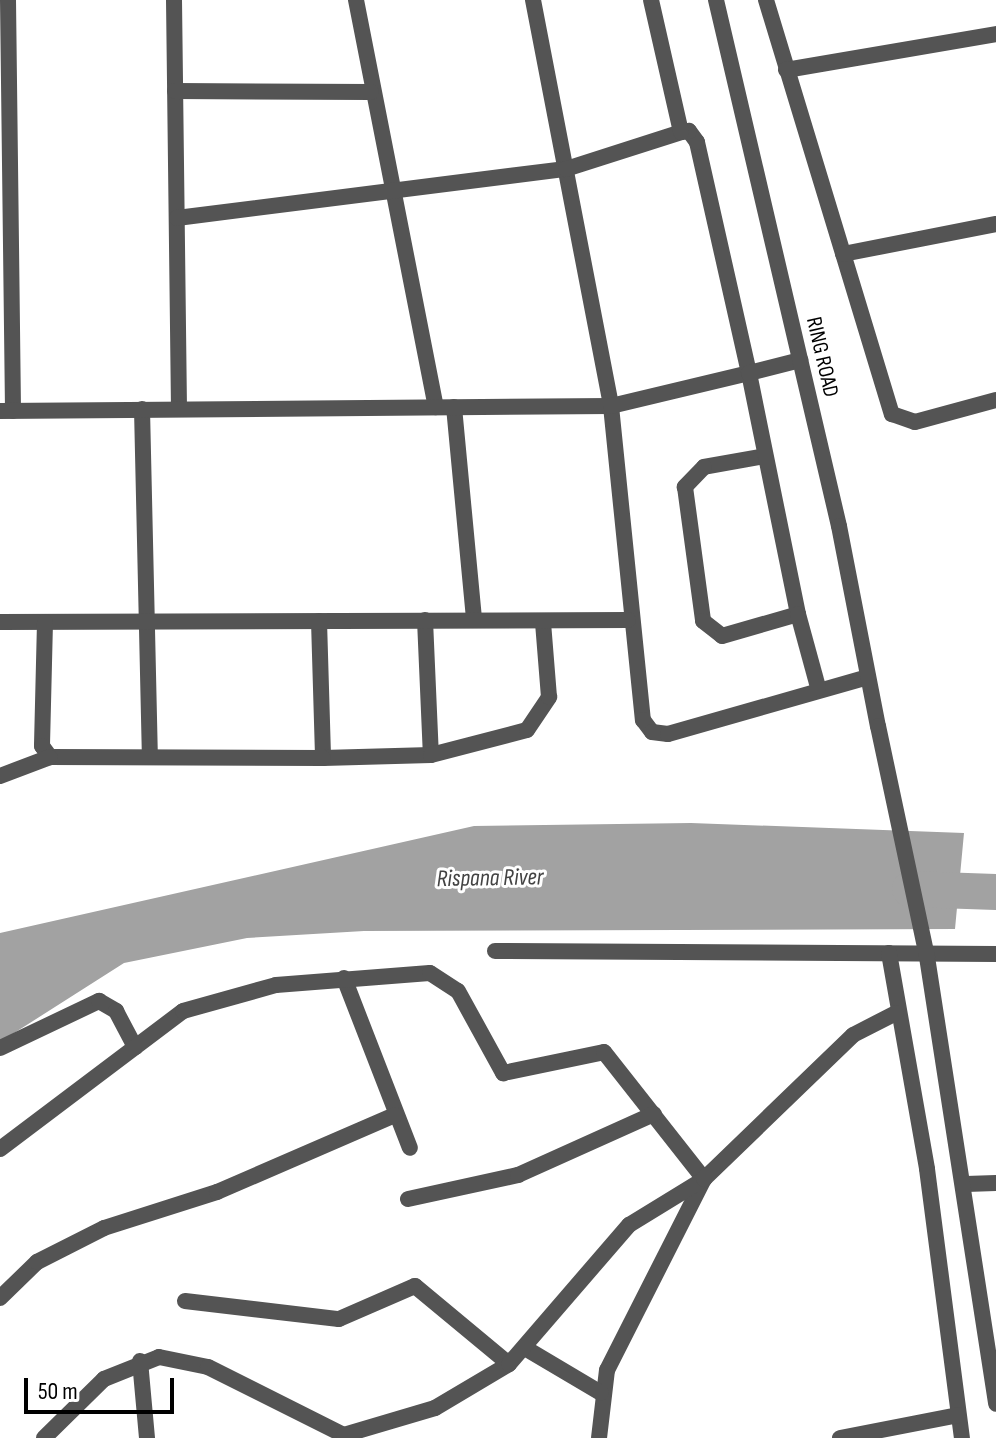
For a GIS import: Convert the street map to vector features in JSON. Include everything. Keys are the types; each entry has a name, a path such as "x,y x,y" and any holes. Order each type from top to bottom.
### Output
{"street":[{"path":"8,0 4,119 7,411 611,406 800,360"},
{"path":"174,0 179,409"},
{"path":"356,0 371,92 436,407"},
{"path":"533,0 611,406 628,620 640,708 652,732 668,734 818,687 868,677"},
{"path":"651,0 681,132"},
{"name":"RING ROAD","path":"716,0 800,360 927,957 966,1184 996,1404"},
{"path":"766,0 892,414 915,422 996,400"},
{"path":"786,70 996,34"},
{"path":"175,91 371,92"},
{"path":"177,218 393,195 566,169 689,131 697,142 749,373 798,614 818,687"},
{"path":"843,254 996,224"},
{"path":"454,407 474,620"},
{"path":"142,409 150,755"},
{"path":"765,456 704,467 688,478 703,621 722,636 798,614"},
{"path":"425,620 431,755"},
{"path":"0,622 474,620 543,623 628,620"},
{"path":"319,621 323,758"},
{"path":"45,622 42,746 50,757"},
{"path":"0,776 50,757 323,758 431,755 514,737 537,723 549,697 543,623"},
{"path":"495,951 996,954"},
{"path":"889,953 896,1013 927,1169 962,1438"},
{"path":"0,1149 135,1047 204,1003 344,978 439,975 458,991 503,1073 604,1052 704,1179"},
{"path":"344,978 410,1148"},
{"path":"0,1048 99,1001 116,1011 135,1047"},
{"path":"44,1438 104,1379 140,1361 159,1357 208,1367 341,1436 435,1408 509,1364 629,1225 704,1179 853,1035 896,1013"},
{"path":"408,1199 518,1175 654,1114"},
{"path":"0,1298 37,1262 92,1234 217,1192 395,1115"},
{"path":"599,1438 601,1393 704,1179"},
{"path":"966,1184 996,1183"},
{"path":"185,1301 339,1319 415,1286 509,1364"},
{"path":"525,1348 601,1393"},
{"path":"140,1361 147,1438"},
{"path":"840,1438 958,1415"}],"water":[{"path":"691,823 964,833 955,929 364,931 247,938 124,963 0,1042 0,933 474,826"}],"waterway":[{"name":"Rispana River","path":"910,889 996,892"}]}
